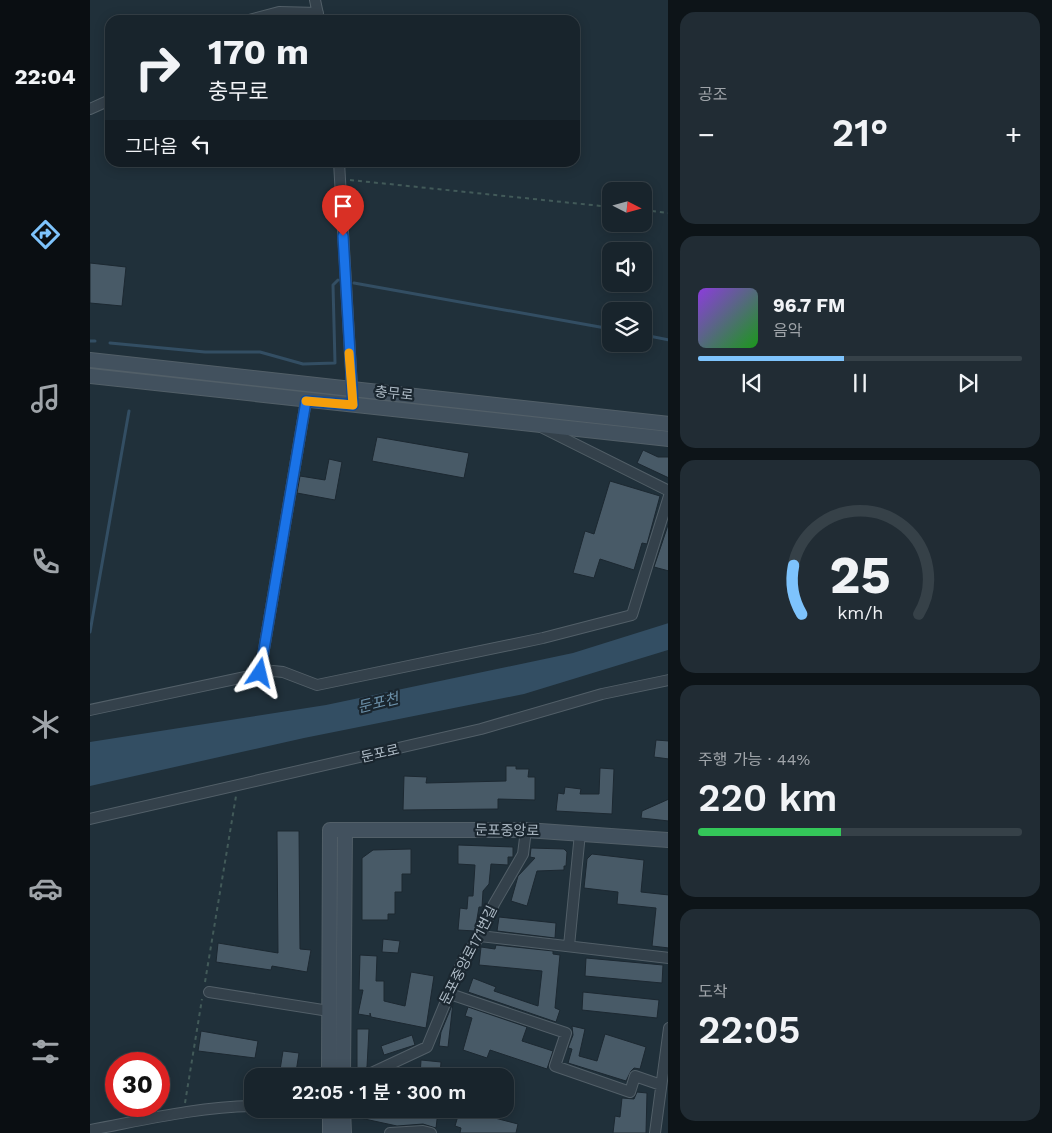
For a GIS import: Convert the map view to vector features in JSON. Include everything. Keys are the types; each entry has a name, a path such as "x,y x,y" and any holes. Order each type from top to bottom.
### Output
{"street":[{"path":"315,0 319,15"},
{"path":"268,15 279,12 303,15"},
{"path":"90,109 105,102"},
{"path":"339,167 353,405"},
{"name":"충무로","path":"90,360 668,424"},
{"name":"충무로","path":"90,376 668,439"},
{"path":"260,673 306,401"},
{"path":"536,425 668,491"},
{"path":"90,710 260,673 283,672 317,685 543,638 632,614 668,496"},
{"name":"둔포로","path":"90,819 237,787 490,727 602,694 668,680"},
{"path":"329,1068 330,830 345,830 343,1068"},
{"name":"둔포중앙로","path":"345,830 526,830 668,840"},
{"name":"둔포중앙로171번길","path":"382,1068 426,1047 447,993 463,960 480,936 494,904 523,854 526,830"},
{"path":"569,946 580,833"},
{"path":"480,936 668,958"},
{"path":"206,990 329,1011"},
{"path":"447,993 566,1033 555,1066 630,1092 635,1076 661,1085"},
{"path":"655,1133 668,1028"},
{"path":"90,1130 184,1112 224,1106 244,1106"},
{"path":"330,1118 330,1133"},
{"path":"343,1118 344,1133"},
{"path":"390,1133 423,1131 431,1133"}],"path":[{"path":"340,179 602,206"},
{"path":"652,211 668,213"},
{"path":"184,1112 206,990 237,787"}],"water":[{"name":"둔포천","path":"668,623 668,650 524,694 304,738 90,786 90,742 326,705 573,653"}],"building":[{"path":"90,263 126,267 122,306 90,303"},
{"path":"377,437 469,453 464,478 372,461"},
{"path":"643,450 658,457 668,457 668,478 637,463"},
{"path":"329,459 342,462 335,500 297,493 300,476 325,480"},
{"path":"610,481 660,496 647,544 642,543 634,570 600,559 594,578 573,573 585,531 594,534"},
{"path":"668,525 668,571 654,567"},
{"path":"656,740 668,741 668,759 654,757"},
{"path":"506,766 516,766 516,769 529,769 528,777 535,777 535,800 498,799 498,809 403,810 404,776 427,777 426,783 506,781"},
{"path":"600,768 614,769 612,814 556,811 558,793 564,794 565,787 581,789 580,794 599,794"},
{"path":"668,799 668,821 641,818 642,811"},
{"path":"277,831 299,831 300,949 311,950 307,972 272,966 271,970 216,962 218,943 278,953"},
{"path":"458,845 513,847 513,857 508,857 508,865 491,864 489,884 483,891 482,907 479,907 475,931 458,930 460,908 467,909 468,896 473,896 475,865 458,864"},
{"path":"531,848 564,849 567,852 564,870 537,871 527,906 511,901 518,876 535,858 530,857"},
{"path":"411,849 411,874 402,874 402,892 395,892 395,914 388,914 388,920 362,920 362,858 373,850"},
{"path":"592,854 644,860 641,892 668,895 668,948 652,946 656,908 617,904 618,892 584,888 587,859"},
{"path":"499,917 556,923 555,938 497,931"},
{"path":"383,939 400,941 398,953 382,952"},
{"path":"496,945 553,951 553,954 560,955 555,1008 560,1010 556,1022 468,992 473,978 496,987 494,991 538,1006 542,971 479,965 481,947 495,949"},
{"path":"360,955 377,956 376,981 384,981 384,1001 405,1006 411,972 434,976 426,1028 371,1017 370,1013 370,1016 358,1014 363,990 359,990"},
{"path":"586,958 663,965 662,983 585,976"},
{"path":"583,992 659,1000 657,1018 582,1010"},
{"path":"453,1003 448,1047 439,1046 441,1032"},
{"path":"468,1007 527,1027 522,1041 553,1051 547,1069 490,1050 487,1058 463,1050 472,1018 465,1016"},
{"path":"572,1026 585,1029 579,1056 597,1061 605,1034 646,1047 640,1069 634,1068 626,1081 568,1063 572,1049 568,1048 573,1035"},
{"path":"357,1029 369,1029 367,1067 357,1068"},
{"path":"201,1031 258,1041 255,1058 198,1051"},
{"path":"412,1035 415,1045 384,1055 381,1046"},
{"path":"283,1051 299,1053 297,1068 280,1068"},
{"path":"421,1060 441,1062 441,1068 420,1068"},
{"path":"637,1092 647,1093 646,1133 613,1133 615,1116 620,1117 622,1098 634,1099"},
{"path":"360,1118 437,1118 436,1128 423,1124 397,1126"},
{"path":"457,1118 495,1118 518,1124 516,1133 460,1133 461,1128 455,1126"}],"waterway":[{"path":"110,343 205,352 260,352 303,364 335,363 333,285 338,280"},
{"path":"354,283 602,327"},
{"path":"652,337 668,340"},
{"path":"90,341 95,341"},
{"path":"90,632 129,411"}],"slow traffic":[{"path":"306,401 353,405 349,353"}],"route":[{"path":"260,673 306,401 353,405 343,236"}]}
